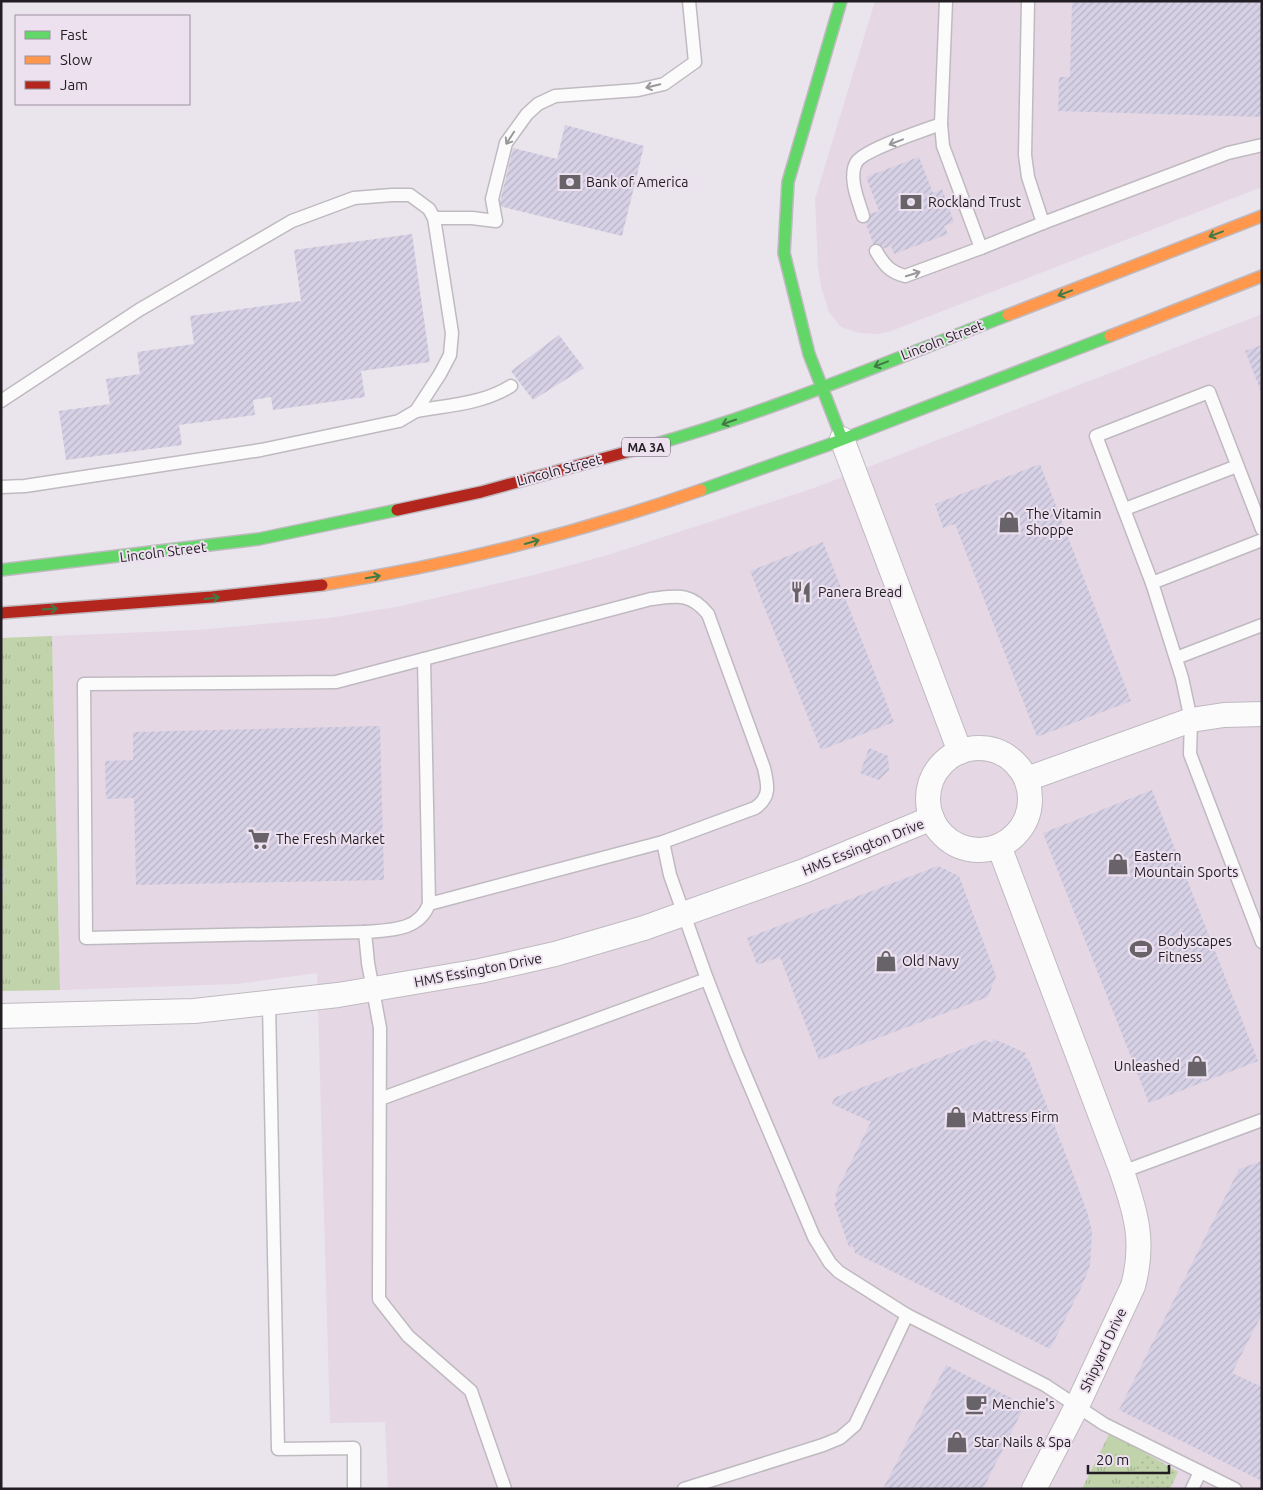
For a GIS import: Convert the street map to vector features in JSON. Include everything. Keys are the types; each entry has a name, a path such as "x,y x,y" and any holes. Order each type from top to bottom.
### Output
{"main road":[{"path":"841,1 792,164 788,182 784,252 809,354 842,439"},
{"name":"Lincoln Street","path":"1,570 259,539 382,515 481,492 690,435 822,387 1262,216"},
{"path":"1,613 194,600 333,583 418,569 515,547 608,521 842,439 1262,276"}],"street":[{"path":"842,439 960,752"},
{"path":"1027,779 1190,720 1224,715 1262,714"},
{"path":"975,748 991,749 1006,755 1018,766 1027,779 1031,795 1029,811 1023,826 1012,838 999,846 982,850 964,847 948,839 932,818 929,792 934,775 945,761 960,752 975,748"},
{"name":"HMS Essington Drive","path":"1,1016 194,1011 269,1004 373,990 480,971 555,954 684,914 804,872 932,818"},
{"name":"Shipyard Drive","path":"999,846 1133,1203 1138,1224 1140,1246 1133,1286 1077,1406 1034,1489"}],"lane":[{"path":"434,218 472,218 496,221 492,199 506,143 526,114 538,104 555,96 638,90 664,84 695,62 689,1"},
{"path":"946,1 941,124 943,146 981,248"},
{"path":"1028,1 1024,155 1028,177 1043,223"},
{"path":"863,216 853,175 856,162 867,153 941,124"},
{"path":"876,251 886,267 895,274 905,276 1228,153 1262,145"},
{"path":"1,402 139,310 292,221 354,198 410,195 428,209 434,218 452,332 450,355 416,411"},
{"path":"1,487 25,486 260,450 399,421 416,411 477,401 496,395 510,386"},
{"path":"1262,529 1209,392 1096,436 1152,583 1182,678 1190,720 1190,754 1262,942"},
{"path":"1125,509 1237,466"},
{"path":"1152,583 1262,540"},
{"path":"424,659 429,904 422,916 410,925 390,930 365,932 86,938 84,684 336,682 651,599 676,596 689,598 699,603 708,614 764,768 768,790 766,798 755,808 663,842 429,904"},
{"path":"1176,658 1262,625"},
{"path":"663,842 670,875 736,1053 823,1252 839,1272 907,1315 1045,1385 1104,1424 1235,1489"},
{"path":"365,932 380,1028 379,1299 408,1336 471,1391 505,1489"},
{"path":"380,1098 707,978"},
{"path":"269,1004 278,1449 354,1448 354,1489"},
{"path":"1122,1172 1262,1120"},
{"path":"684,1489 823,1446 848,1432 855,1425 907,1315"},
{"path":"1192,1489 1200,1472"}],"shaded area":[{"path":"875,1 1262,1 1262,187 891,331 879,334 859,333 841,327 829,312 821,287 818,266 815,199"},
{"path":"1262,314 1262,1489 388,1489 385,1422 330,1423 317,973 236,984 60,990 52,636 197,630 329,618 401,606 534,575 608,555 814,488"}],"green space":[{"path":"52,636 60,990 1,991 1,638"},
{"path":"1110,1432 1144,1452 1126,1489 1082,1489"},
{"path":"1144,1452 1178,1472 1170,1489 1126,1489"}],"building":[{"path":"1072,1 1262,1 1262,117 1058,111 1059,77 1070,77"},
{"name":"Bank of America","path":"565,125 644,146 622,236 499,206 513,148 557,159"},
{"name":"Rockland Trust","path":"919,157 933,193 942,189 954,222 944,226 948,234 894,254 891,246 876,251 863,216 879,211 866,177"},
{"path":"412,234 430,362 361,371 365,397 273,410 271,397 253,400 255,415 179,425 182,445 66,460 59,411 110,404 106,379 140,374 137,352 194,344 190,316 301,301 294,250"},
{"path":"559,335 584,368 533,400 511,371"},
{"path":"1262,345 1262,394 1245,351"},
{"path":"1040,464 1131,701 1037,737 955,524 943,528 935,504"},
{"path":"823,542 894,722 821,750 750,571"},
{"name":"The Fresh Market","path":"380,726 384,880 136,885 134,798 106,799 105,761 133,760 133,732"},
{"path":"869,748 888,756 889,770 879,780 860,773"},
{"path":"1152,790 1258,1061 1149,1103 1043,833"},
{"name":"Old Navy","path":"938,866 959,876 996,976 988,997 819,1060 780,957 757,965 747,938"},
{"path":"1,867 3,867 3,892 1,892"},
{"path":"994,1039 1026,1053 1024,1057 1029,1060 1060,1140 1057,1142 1061,1142 1085,1206 1084,1210 1086,1208 1092,1231 1090,1265 1082,1286 1050,1349 855,1253 853,1246 849,1247 834,1203 838,1201 835,1194 871,1122 832,1104 834,1098 986,1040 992,1043"},
{"path":"1262,1161 1262,1314 1232,1373 1262,1387 1262,1481 1119,1410 1239,1169"},
{"path":"946,1365 1025,1405 983,1489 883,1489"}],"traffic: fast":[{"path":"841,1 788,182 784,253 809,354 842,439"},
{"path":"645,447 783,402 1008,315"},
{"path":"701,490 828,445 1110,336"},
{"path":"1,570 259,539 397,510"}],"traffic: slow":[{"path":"1008,315 1262,216"},
{"path":"1110,336 1262,276"},
{"path":"322,585 419,568 514,546 655,506 701,490"}],"traffic: jam":[{"path":"397,510 481,492 645,447"},
{"path":"1,613 212,597 322,585"}],"place":[{"name":"Bank of America","path":"570,182"},
{"name":"Rockland Trust","path":"911,202"},
{"name":"The Vitamin Shoppe","path":"1009,522"},
{"name":"Panera Bread","path":"801,592"},
{"name":"The Fresh Market","path":"259,839"},
{"name":"Eastern Mountain Sports","path":"1118,864"},
{"name":"Bodyscapes Fitness","path":"1141,949"},
{"name":"Old Navy","path":"886,961"},
{"name":"Unleashed","path":"1197,1066"},
{"name":"Mattress Firm","path":"956,1117"},
{"name":"Menchie's","path":"976,1404"},
{"name":"Star Nails & Spa","path":"957,1442"}]}
